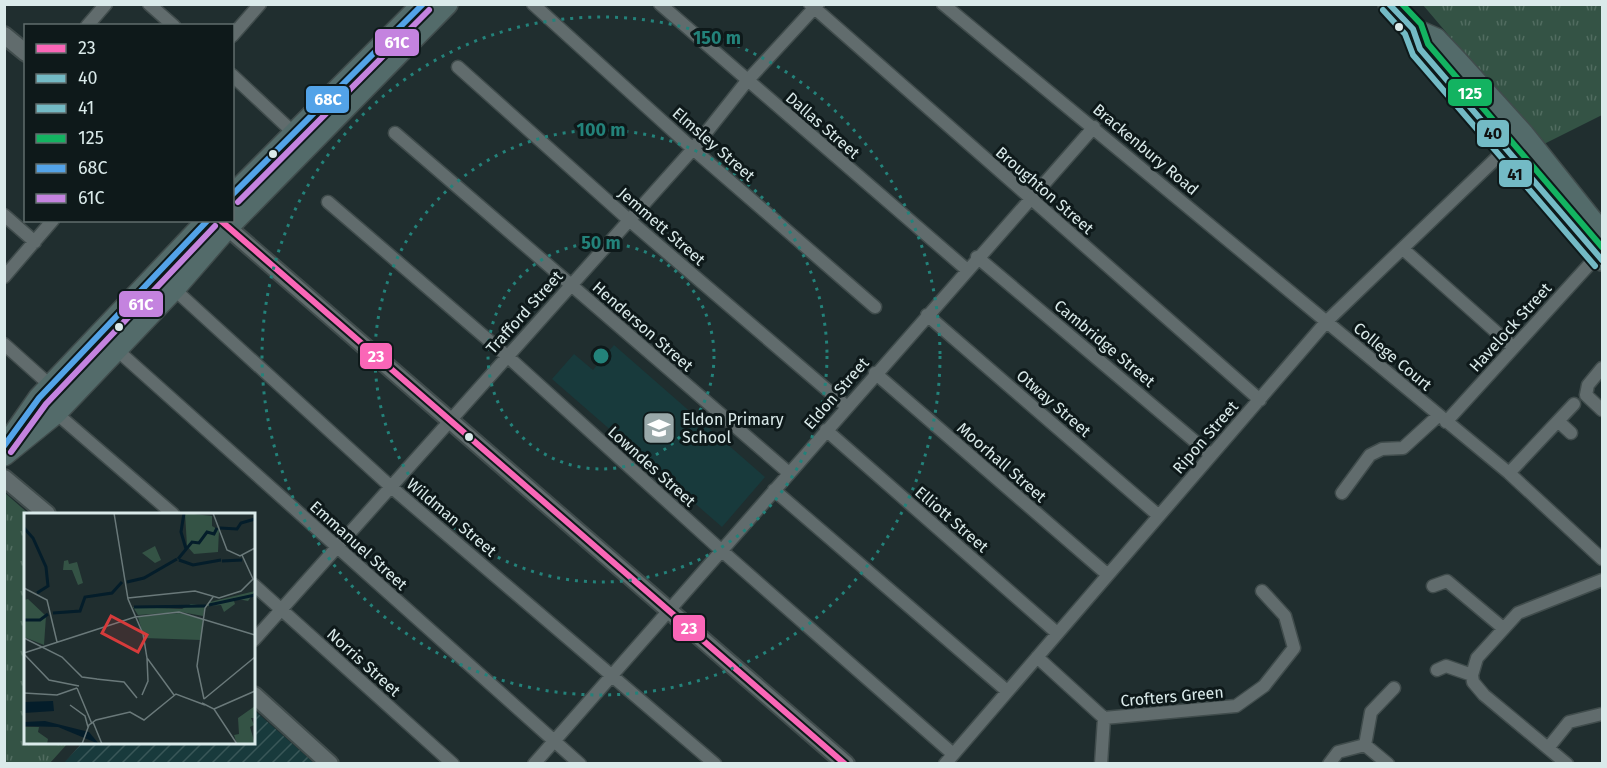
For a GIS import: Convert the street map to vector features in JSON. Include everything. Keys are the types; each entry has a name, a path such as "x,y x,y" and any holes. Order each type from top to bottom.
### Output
{"highway":[{"path":"234,194 296,135 423,4"},
{"path":"234,208 447,4"},
{"path":"1389,4 1413,29 1420,49 1514,141 1602,233"},
{"path":"1514,141 1600,257"},
{"path":"4,455 56,413 174,289 218,223"},
{"path":"4,447 39,398 218,223"}],"street":[{"path":"89,24 106,4"},
{"path":"149,4 172,24"},
{"path":"234,34 260,4"},
{"name":"Dallas Street","path":"660,4 966,269"},
{"name":"Brackenbury Road","path":"943,4 1327,321"},
{"name":"Elmsley Street","path":"534,5 875,307"},
{"name":"Trafford Street","path":"255,639 447,420 693,148 747,81 814,6"},
{"name":"Broughton Street","path":"814,6 1260,400"},
{"path":"4,35 24,51"},
{"name":"Jemmett Street","path":"458,67 629,220 846,406"},
{"path":"234,77 296,135"},
{"name":"Eldon Street","path":"534,764 966,269 1094,127"},
{"name":"Henderson Street","path":"397,135 789,473"},
{"name":"Ripon Street","path":"949,759 1327,321 1514,141"},
{"name":"Lowndes Street","path":"331,204 507,356 949,759"},
{"path":"4,215 35,242"},
{"path":"4,277 51,222"},
{"path":"218,223 669,609 846,764"},
{"path":"1403,249 1513,347"},
{"name":"Cambridge Street","path":"977,257 1211,455"},
{"name":"Havelock Street","path":"1442,419 1600,257"},
{"name":"Wildman Street","path":"174,289 390,486 614,675 715,764"},
{"name":"Otway Street","path":"927,315 1159,516"},
{"name":"College Court","path":"1327,321 1509,474 1602,559"},
{"path":"4,344 51,386"},
{"name":"Emmanuel Street","path":"117,350 580,764"},
{"path":"1602,368 1588,385 1586,395 1602,410"},
{"name":"Moorhall Street","path":"875,373 1108,575"},
{"path":"1509,474 1574,404"},
{"path":"56,413 171,513"},
{"path":"1342,493 1370,455 1382,448 1403,448 1442,419"},
{"path":"1558,421 1571,433"},
{"name":"Elliott Street","path":"826,430 1057,633"},
{"path":"4,478 46,513"},
{"path":"774,490 1007,691"},
{"path":"1567,764 1484,695 1473,682 1472,675 1477,658 1518,613 1602,580"},
{"path":"1433,586 1447,581 1503,628"},
{"name":"Norris Street","path":"255,586 453,764"},
{"name":"Crofters Green","path":"1037,657 1104,718 1236,706 1264,686 1294,648 1285,616 1262,591"},
{"path":"1437,670 1446,666 1472,675"},
{"path":"1365,745 1371,712 1394,688"},
{"path":"255,696 330,764"},
{"path":"1545,764 1569,722 1602,714"},
{"name":"Crofters Green","path":"1101,764 1104,718"},
{"path":"1329,764 1338,752 1365,745"},
{"path":"1365,745 1388,764"}],"shaded area":[{"name":"Eldon Primary School","path":"614,345 765,477 722,527 552,379 574,354 593,370"},
{"path":"255,711 314,763 64,763 81,744 255,744"}],"green space":[{"path":"1423,5 1602,5 1602,115 1542,145"},
{"path":"5,493 28,513 24,513 24,744 67,744 50,763 5,763"}],"transit line":[{"name":"68C","path":"234,193 423,4"},
{"name":"40","path":"1389,4 1413,29 1420,49 1602,260"},
{"name":"125","path":"1402,4 1421,24 1428,44 1602,247"},
{"name":"61C","path":"238,202 429,10"},
{"name":"41","path":"1383,10 1405,34 1413,55 1595,266"},
{"name":"68C","path":"4,446 39,398 206,222"},
{"name":"23","path":"222,222 845,764"},
{"name":"61C","path":"11,452 46,404 215,226"}],"place":[{"name":"Eldon Primary School","path":"659,428"}]}
